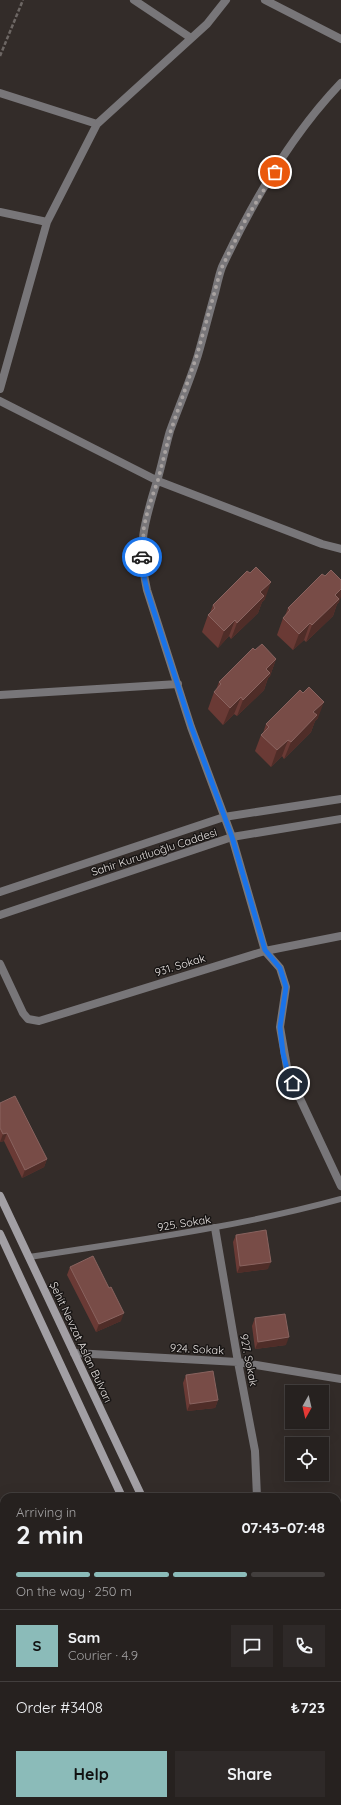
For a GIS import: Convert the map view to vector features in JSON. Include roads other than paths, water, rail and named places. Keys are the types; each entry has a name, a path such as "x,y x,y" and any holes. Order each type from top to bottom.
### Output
{"main road":[{"name":"Şehit Nevzat Aslan Bulvarı","path":"0,1196 140,1493"},
{"path":"0,1234 120,1493"}],"street":[{"path":"134,0 191,38"},
{"path":"0,388 48,222 97,124 207,24 226,0"},
{"path":"265,0 341,38"},
{"path":"341,83 326,99 296,137 246,219 221,269 197,355 170,433 144,526 143,572 147,590 178,684 232,837 265,950 280,968 286,987 280,1027 283,1053 288,1073 341,1186"},
{"path":"0,92 97,124"},
{"path":"0,212 48,222"},
{"path":"0,401 158,480 322,544 341,549"},
{"path":"0,695 178,684"},
{"name":"Sahir Kurutluoğlu Caddesi","path":"0,892 224,817 341,799"},
{"name":"Sahir Kurutluoğlu Caddesi","path":"0,915 232,837 341,819"},
{"name":"931. Sokak","path":"0,964 28,1019 43,1021 265,950 341,936"},
{"name":"927. Sokak","path":"215,1228 255,1451 257,1493"},
{"name":"924. Sokak","path":"74,1354 238,1362 341,1378"}],"lane":[{"name":"925. Sokak","path":"29,1257 215,1228 287,1214 341,1199"}]}
